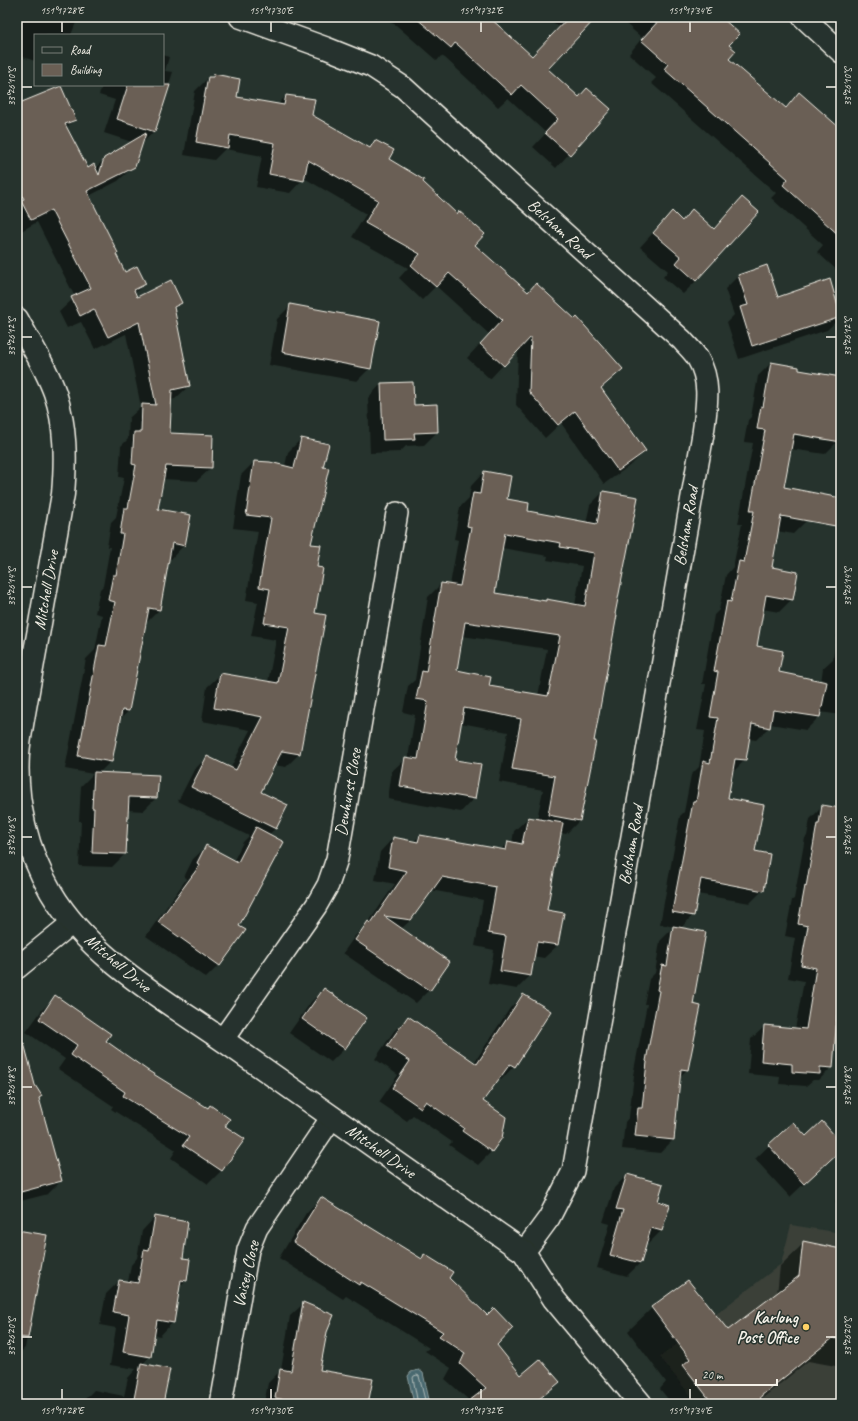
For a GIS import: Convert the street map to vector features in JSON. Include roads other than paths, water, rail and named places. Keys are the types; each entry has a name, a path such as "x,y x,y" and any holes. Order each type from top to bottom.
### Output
{"street":[{"name":"Belsham Road","path":"240,17 371,66 403,87 682,340 698,358 706,376 707,401 701,442 573,1171 549,1218 524,1252"},
{"path":"803,17 841,52"},
{"name":"Mitchell Drive","path":"17,319 54,393 63,425 66,459 64,494 23,719 18,755 19,791 24,828 37,864 51,893 72,923 96,948 147,989 223,1039 524,1252 554,1299 642,1404"},
{"name":"Dewhurst Close","path":"223,1039 316,906 328,885 337,859 397,513"},
{"path":"17,968 72,923"},
{"name":"Vaisey Close","path":"221,1404 248,1250 257,1228 332,1117"}],"water":[{"path":"419,1370 423,1373 430,1404 414,1404 408,1376 411,1372"}],"place":[{"name":"Karlong Post Office","path":"806,1327"}]}
